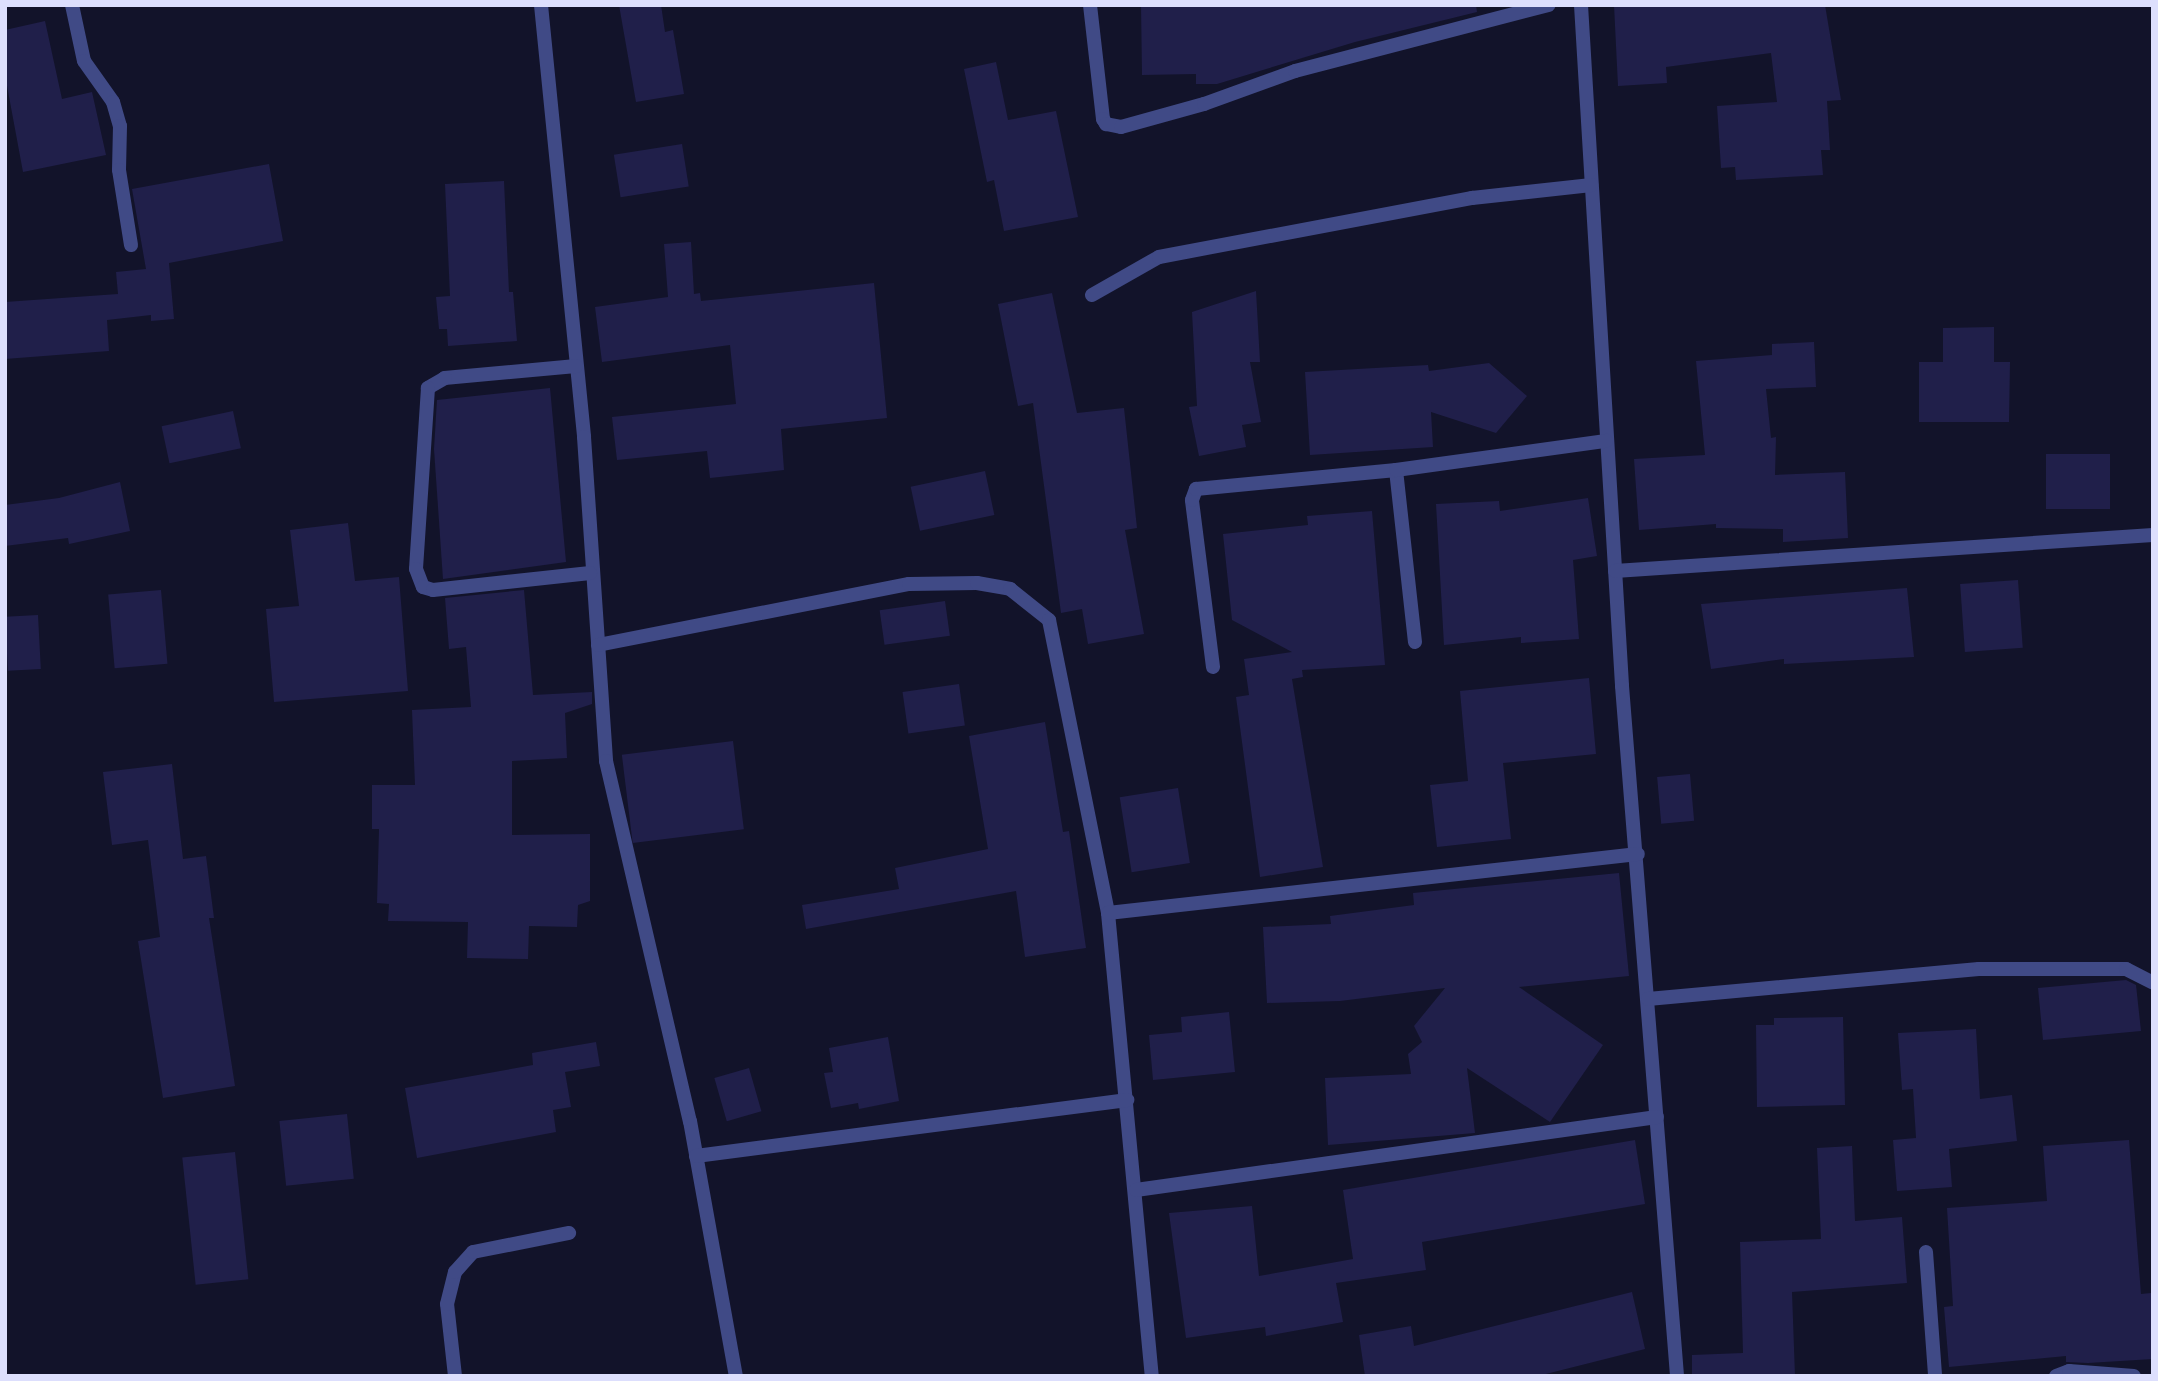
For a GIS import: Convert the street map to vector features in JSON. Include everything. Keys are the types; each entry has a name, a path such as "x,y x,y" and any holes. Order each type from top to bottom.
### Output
{"street":[{"path":"72,5 84,61 113,102 120,126 119,170 131,245"},
{"path":"541,5 576,366 606,761 696,1157 736,1376"},
{"path":"1090,5 1103,119 1106,124 1121,127 1204,104 1295,71 1549,5"},
{"path":"1581,5 1615,571 1677,1376"},
{"path":"1092,295 1159,257 1446,202 1591,185"},
{"path":"576,366 445,378 428,388 416,569 424,587 433,590 590,573"},
{"path":"1213,667 1192,500 1196,489 1396,470 1606,441"},
{"path":"1396,470 1415,642"},
{"path":"1615,571 2153,535"},
{"path":"598,645 909,584 976,583 1010,589 1049,620 1108,913 1152,1376"},
{"path":"1108,913 1638,854"},
{"path":"1648,999 1979,969 2126,969 2153,983"},
{"path":"696,1157 1127,1100"},
{"path":"1136,1190 1657,1117"},
{"path":"456,1376 447,1304 455,1272 473,1252 569,1233"},
{"path":"1926,1252 1935,1376"},
{"path":"2056,1376 2070,1371 2134,1376"}],"building":[{"path":"619,5 661,5 665,32 673,30 684,94 636,102"},
{"path":"1141,5 1476,5 1477,12 1355,42 1217,84 1196,84 1196,74 1142,75"},
{"path":"1614,5 1825,5 1841,100 1827,101 1830,150 1821,150 1823,175 1736,180 1735,167 1721,168 1717,106 1777,102 1771,53 1666,67 1667,83 1618,86"},
{"path":"45,21 62,99 92,92 106,155 23,172 5,75 5,30"},
{"path":"996,62 1008,120 1056,111 1078,217 1004,231 994,180 987,182 964,69"},
{"path":"682,144 689,186 621,197 614,155"},
{"path":"269,164 283,241 169,263 174,319 151,321 151,315 107,320 109,351 5,359 5,302 118,294 116,272 146,269 132,189"},
{"path":"504,181 509,292 513,292 517,341 448,346 447,329 439,329 436,297 450,296 445,184"},
{"path":"691,242 694,294 700,293 701,301 874,283 887,418 781,429 784,470 710,478 707,451 617,460 612,417 736,404 730,345 602,362 595,307 668,297 664,244"},
{"path":"1256,291 1260,362 1250,362 1261,422 1242,425 1246,447 1199,456 1189,407 1197,406 1192,312"},
{"path":"1052,293 1077,413 1124,408 1137,528 1125,530 1144,634 1088,644 1082,609 1061,613 1033,403 1018,406 998,304"},
{"path":"1994,327 1994,362 2010,362 2009,422 1919,422 1919,362 1943,362 1943,328"},
{"path":"1814,342 1816,387 1766,389 1771,438 1776,437 1775,475 1845,472 1848,538 1783,542 1783,529 1716,528 1716,524 1639,530 1634,459 1705,455 1696,361 1772,355 1772,344"},
{"path":"1489,363 1527,396 1496,433 1431,412 1433,447 1310,455 1305,372 1428,365 1429,371"},
{"path":"550,388 566,562 443,579 434,449 437,400"},
{"path":"233,411 241,448 169,463 162,426"},
{"path":"2046,454 2110,454 2110,509 2046,509"},
{"path":"985,471 994,515 920,531 911,487"},
{"path":"120,482 130,531 69,544 68,538 5,546 5,505 59,498"},
{"path":"1588,498 1597,556 1573,560 1579,639 1521,643 1521,637 1444,645 1436,504 1499,501 1500,511"},
{"path":"1372,511 1385,665 1302,670 1303,677 1292,679 1323,867 1260,877 1236,697 1249,695 1244,659 1292,652 1232,620 1223,534 1308,525 1307,516"},
{"path":"348,523 355,581 399,577 408,691 274,702 266,609 299,606 290,530"},
{"path":"2018,580 2023,648 1965,652 1960,584"},
{"path":"1907,588 1914,657 1784,664 1784,659 1711,669 1701,604"},
{"path":"161,590 167,664 115,668 108,595"},
{"path":"524,590 533,695 592,692 592,704 565,713 567,758 512,761 512,835 590,834 590,901 578,905 577,927 529,926 528,959 467,958 468,922 388,921 389,904 377,903 379,829 372,829 372,785 415,785 412,710 471,707 466,647 449,649 445,598"},
{"path":"945,601 950,636 885,645 880,610"},
{"path":"38,615 41,669 8,671 5,617"},
{"path":"1589,678 1596,754 1503,763 1511,839 1437,847 1430,785 1468,781 1460,691"},
{"path":"959,684 965,726 908,734 903,692"},
{"path":"1045,722 1063,832 1069,831 1086,948 1025,957 1016,891 806,929 802,905 899,889 895,868 988,849 969,736"},
{"path":"733,741 744,829 633,843 622,755"},
{"path":"172,764 183,859 206,856 214,918 209,918 235,1086 163,1098 138,941 160,937 148,840 112,845 103,772"},
{"path":"1690,774 1694,821 1661,824 1657,777"},
{"path":"1178,788 1190,863 1132,872 1120,797"},
{"path":"1619,873 1629,976 1519,987 1603,1045 1550,1122 1467,1068 1475,1133 1328,1145 1325,1078 1411,1074 1408,1054 1422,1042 1414,1026 1445,988 1340,1001 1267,1003 1263,927 1331,924 1330,916 1414,905 1413,893"},
{"path":"2126,980 2136,985 2141,1031 2043,1040 2038,988"},
{"path":"1229,1012 1235,1072 1153,1080 1149,1035 1182,1032 1181,1017"},
{"path":"1843,1017 1845,1105 1757,1107 1756,1025 1774,1025 1774,1018"},
{"path":"1976,1029 1980,1099 2012,1095 2017,1141 1949,1149 1952,1187 1897,1191 1893,1140 1916,1138 1913,1089 1902,1090 1898,1033"},
{"path":"888,1037 899,1101 859,1109 858,1103 831,1108 824,1073 833,1072 829,1048"},
{"path":"596,1042 600,1066 565,1072 571,1107 553,1110 556,1132 417,1158 405,1088 533,1065 532,1053"},
{"path":"749,1068 761,1111 727,1121 714,1078"},
{"path":"347,1114 354,1179 286,1186 279,1121"},
{"path":"1635,1140 1645,1204 1422,1242 1426,1270 1336,1283 1343,1322 1266,1336 1265,1327 1186,1338 1169,1213 1252,1206 1259,1276 1353,1259 1343,1190"},
{"path":"2129,1140 2141,1294 2151,1293 2153,1359 2088,1363 2066,1362 2066,1356 1949,1367 1944,1307 1953,1306 1947,1208 2047,1201 2043,1146"},
{"path":"1852,1146 1855,1221 1902,1217 1907,1283 1792,1292 1795,1376 1692,1376 1692,1355 1743,1353 1740,1242 1821,1239 1817,1148"},
{"path":"235,1152 248,1279 196,1285 182,1158"},
{"path":"1632,1292 1645,1349 1538,1376 1365,1376 1359,1335 1411,1326 1414,1346"}]}
